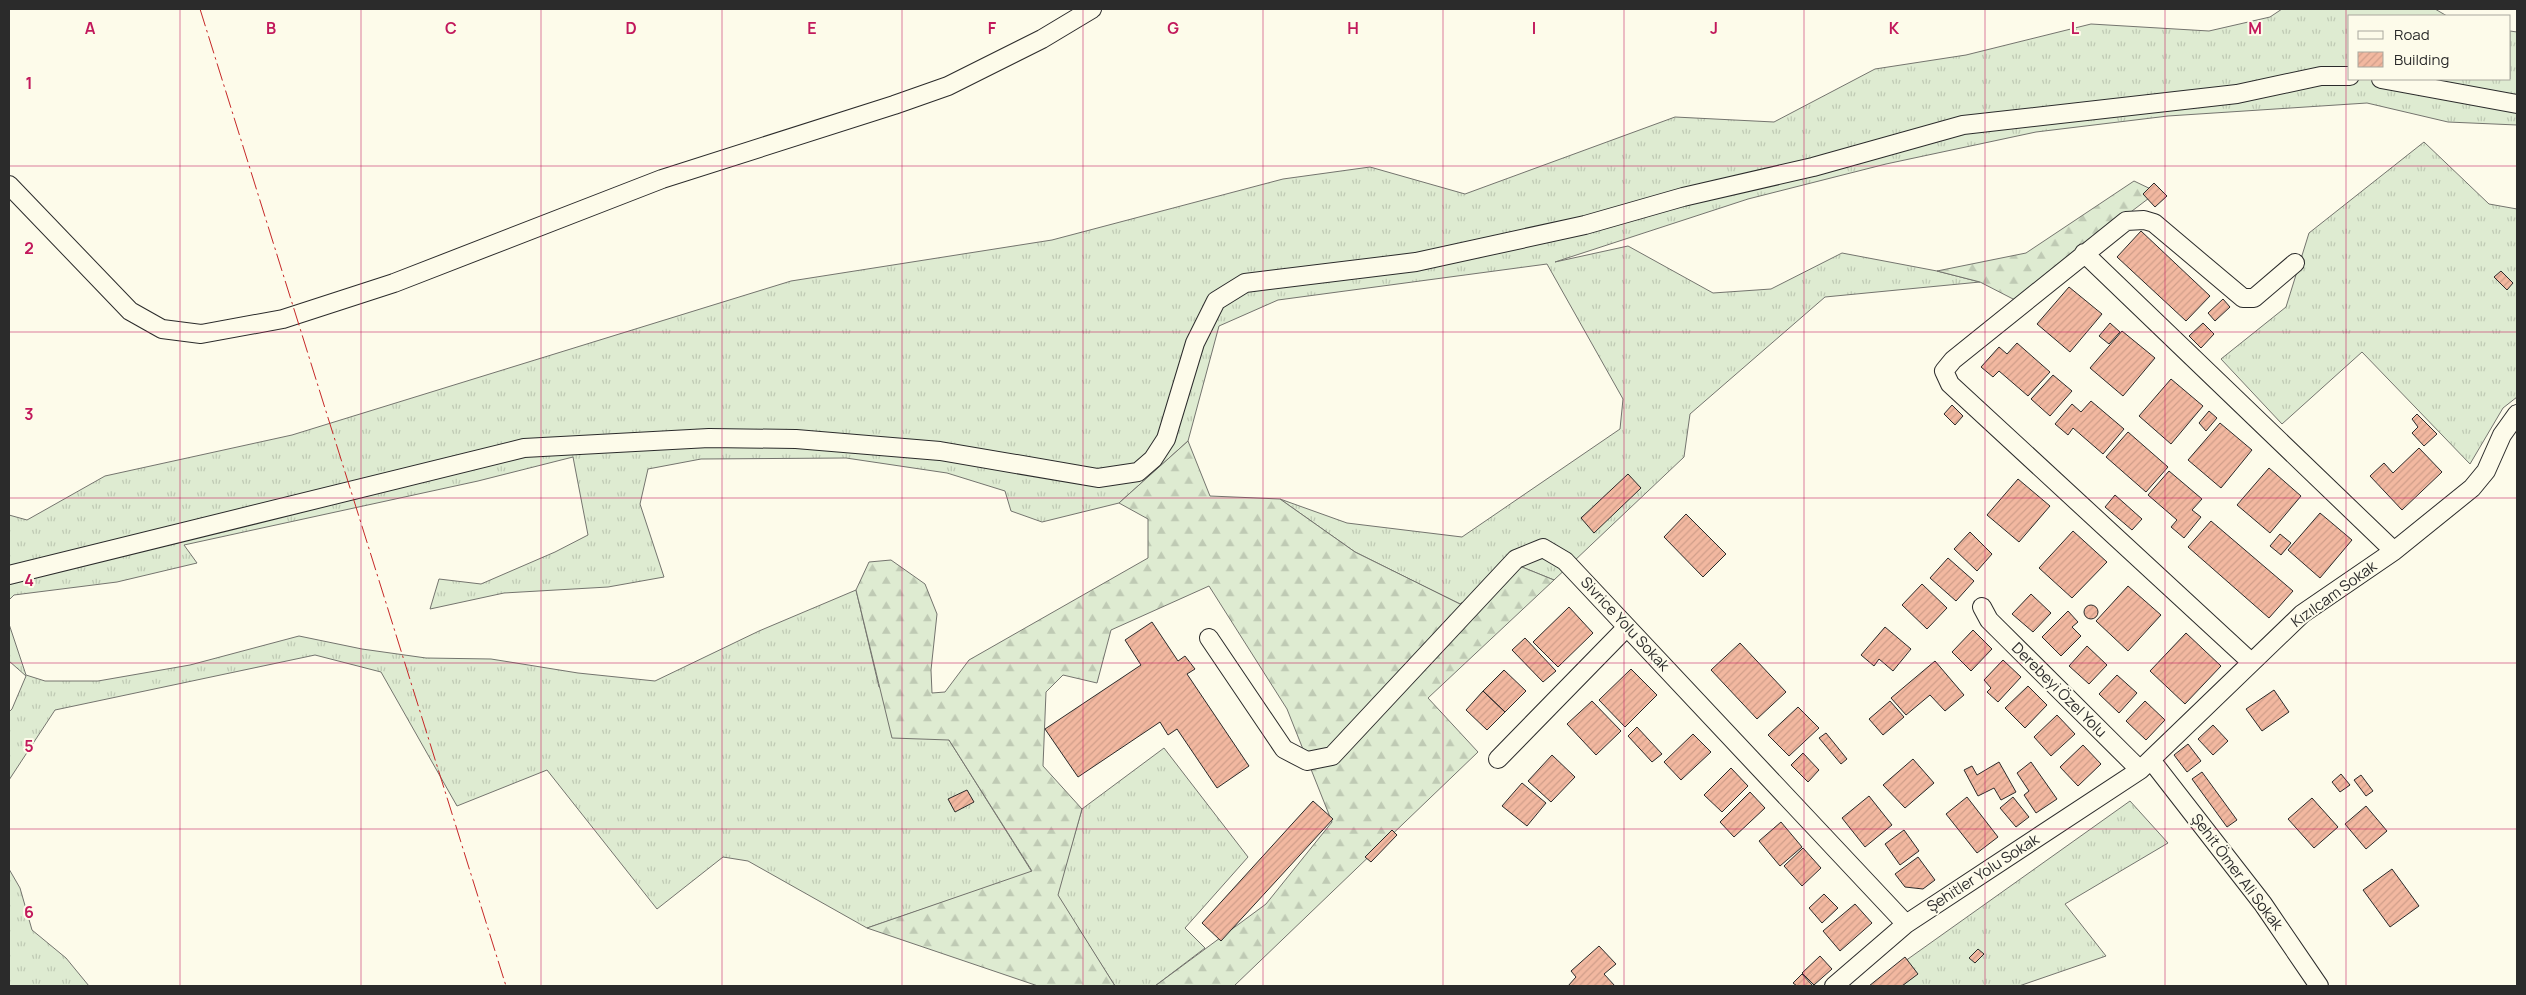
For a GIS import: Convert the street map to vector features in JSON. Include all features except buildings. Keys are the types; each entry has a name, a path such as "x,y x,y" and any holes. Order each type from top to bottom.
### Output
{"street":[{"path":"9,185 130,312 162,329 201,334 283,319 394,283 662,178 894,106 948,86 1042,39 1092,9"},
{"path":"9,575 524,448 709,438 796,438 940,451 1098,478 1138,472 1153,459 1166,439 1195,343 1216,301 1245,283 1416,262 1575,227 1683,197 1813,167 1964,125 2237,94 2322,76 2348,76"},
{"path":"2386,80 2517,104"},
{"path":"2251,662 1950,384 1944,371 1953,360 2126,221 2144,220 2154,223 2244,298 2254,298 2295,263"},
{"path":"2084,253 2394,551"},
{"name":"Kızılcam Sokak","path":"2145,765 2302,614 2394,551 2472,488 2486,471 2502,435 2517,414"},
{"name":"Sivrice Yolu Sokak","path":"1208,638 1284,749 1307,761 1332,756 1516,559 1543,548 1565,561 1906,924"},
{"name":"Derebeyi Özel Yolu","path":"1982,607 1989,620 2145,765"},
{"path":"1498,759 1627,627"},
{"name":"Şehitler Yolu Sokak","path":"1834,986 1906,924 2145,765"},
{"name":"Şehit Ömer Ali Sokak","path":"2145,765 2263,904 2319,986"}],"green space":[{"path":"2282,9 2435,9 2445,15 2348,15 2348,80 2511,80 2511,31 2517,32 2517,125 2448,122 2367,103 2168,116 2036,132 1886,164 1748,199 1555,262 1628,246 1713,293 1771,289 1842,253 1937,271 1980,282 1825,297 1690,414 1684,457 1554,580 1522,567 1460,604 1355,552 1280,499 1347,523 1462,537 1620,429 1623,399 1547,264 1278,300 1219,326 1188,441 1119,503 1042,522 1011,511 1005,491 947,473 846,458 701,459 648,469 640,504 664,577 608,587 504,593 430,609 439,579 481,584 555,552 588,535 573,457 478,481 184,545 197,563 117,582 14,595 9,600 9,515 27,520 105,476 292,435 791,281 1052,240 1283,179 1370,167 1465,194 1675,117 1774,122 1875,69 1966,55 2091,24 2209,31 2270,17"},
{"path":"2424,142 2489,204 2517,209 2517,397 2503,408 2470,464 2362,352 2282,424 2221,359 2286,307 2309,233"},
{"path":"2134,181 2157,192 2015,300 1980,282 1937,271 2026,253"},
{"path":"1188,441 1210,496 1280,499 1355,552 1460,604 1522,567 1554,580 1428,698 1478,752 1234,986 1155,986 1266,904 1332,822 1287,709 1209,586 1111,630 1097,683 1063,675 1046,692 1043,766 1082,809 1058,895 1115,986 1038,986 867,928 1032,871 949,740 892,738 856,590 869,562 891,560 925,584 937,614 931,670 932,693 945,692 969,660 1148,558 1148,519 1119,503"},
{"path":"856,590 879,687 949,740 1032,872 867,928 748,861 723,857 657,909 547,770 457,806 381,672 315,655 55,710 9,780 9,712 26,676 9,661 9,624 26,675 45,681 98,681 190,665 299,636 362,649 426,658 491,659 578,673 655,681 759,631"},
{"path":"1164,748 1248,857 1185,928 1205,948 1155,986 1115,986 1057,895 1082,809"},
{"path":"2130,801 2168,843 2065,904 2106,956 2019,986 1870,986"},
{"path":"9,869 20,888 32,930 66,958 89,986 9,986"}],"power":[{"path":"200,9 506,986"}]}
